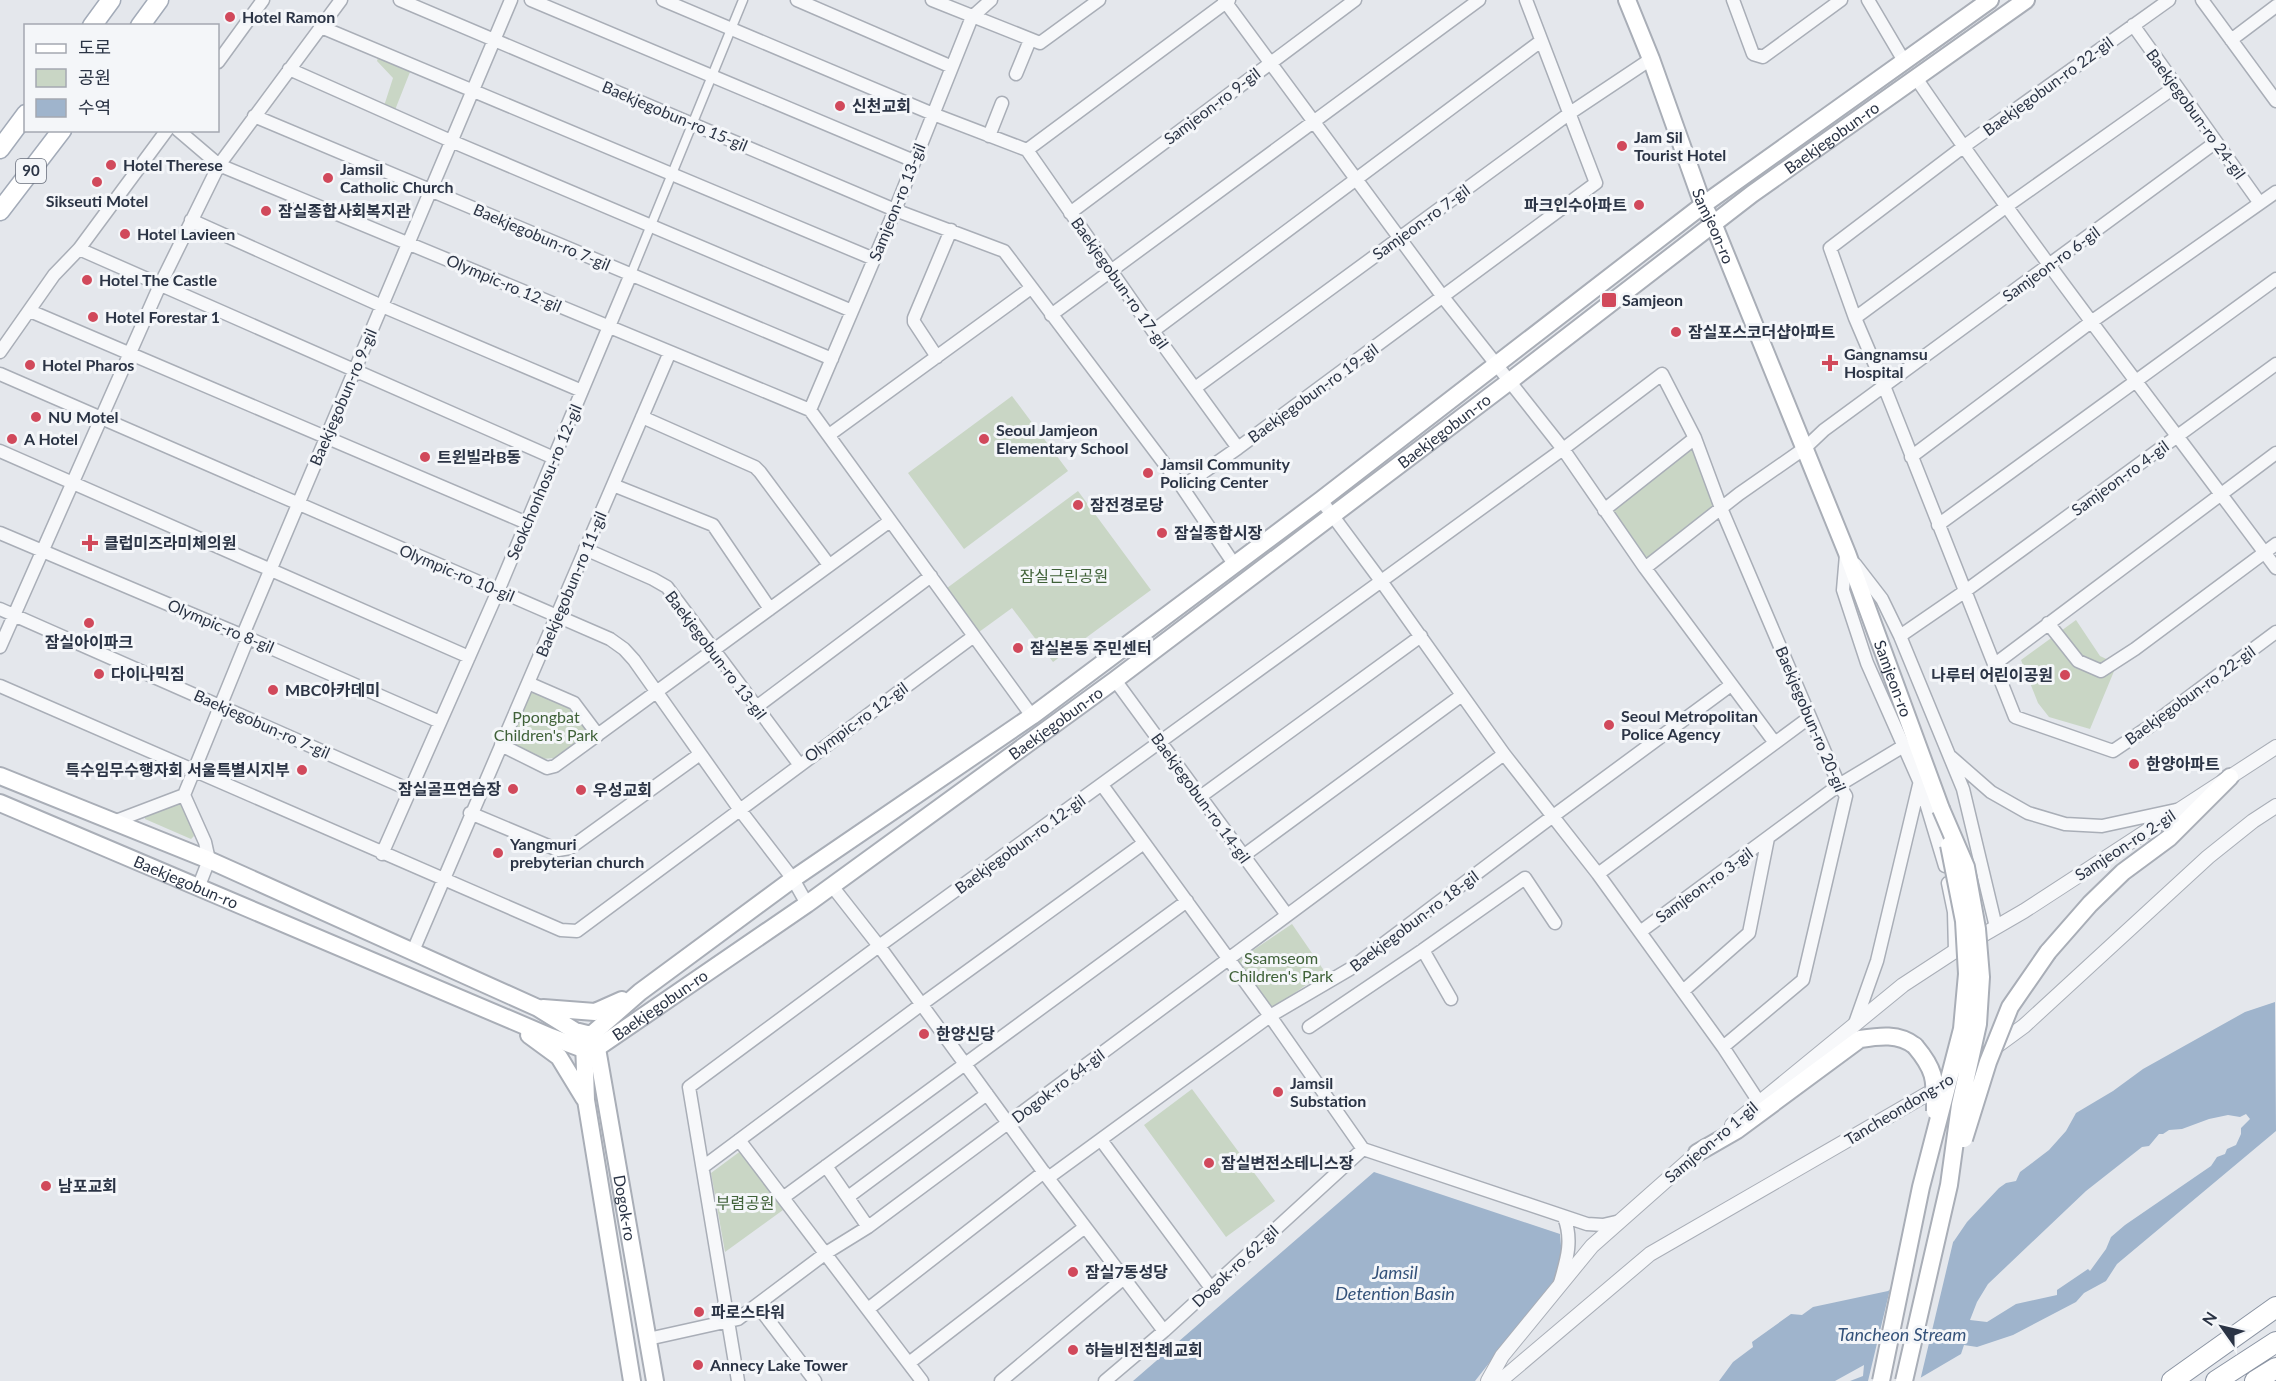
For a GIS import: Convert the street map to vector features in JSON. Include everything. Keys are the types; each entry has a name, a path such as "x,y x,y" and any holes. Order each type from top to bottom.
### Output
{"highway":[{"path":"2172,1381 2276,1307"},
{"path":"2216,1381 2276,1342"},
{"path":"2255,1381 2276,1368"}],"main road":[{"path":"93,24 111,0"},
{"path":"141,24 159,0"},
{"name":"Samjeon-ro","path":"1627,0 1651,59 1703,205 1713,223 1846,553 1941,809"},
{"name":"Baekjegobun-ro","path":"589,1041 640,992 793,879 1032,716 1321,500 1703,205 1990,0"},
{"name":"Baekjegobun-ro","path":"0,803 501,1016 589,1041 832,886 1115,680 1510,381 1713,223 2026,0"},
{"name":"90","path":"0,148 24,117"},
{"name":"90","path":"0,211 60,132"},
{"name":"Baekjegobun-ro","path":"0,776 209,860 413,951 538,1008 589,1041"},
{"path":"1904,1381 1949,1185 1988,1062 2010,1007 2048,952 2090,904 2123,872 2169,838 2230,777"},
{"path":"1941,809 1966,867 1977,929 1981,977 1978,1024 1960,1105 1949,1185"},
{"path":"1921,1187 1962,1029 1967,974 1964,921 1941,809"},
{"path":"538,1008 595,1012 640,992"},
{"path":"501,1016 560,1057 586,1100"},
{"path":"1697,1153 1737,1130 1860,1039 1883,1035 1907,1040 1930,1063 1934,1077 1935,1110 1881,1381"},
{"name":"Dogok-ro","path":"589,1041 586,1100 632,1381"},
{"name":"Dogok-ro","path":"589,1041 655,1381"}],"street":[{"path":"219,61 263,0"},
{"path":"0,647 129,353 219,165 341,0"},
{"name":"Baekjegobun-ro 15-gil","path":"400,0 895,210 1004,251 1182,487 1234,564"},
{"name":"Baekjegobun-ro 9-gil","path":"184,795 248,638 245,630 511,0"},
{"path":"531,0 914,161"},
{"path":"663,0 933,114 1028,150 1227,1 1443,297 1563,449 1645,568 1774,743"},
{"name":"Seokchonhosu-ro 12-gil","path":"382,854 498,591 743,0"},
{"path":"797,0 952,67"},
{"path":"932,0 1040,43 1099,0"},
{"name":"Samjeon-ro 13-gil","path":"810,410 895,210 972,16 992,0"},
{"name":"Samjeon-ro 9-gil","path":"1070,213 1355,0"},
{"path":"1051,315 1479,0"},
{"path":"1526,0 1570,113"},
{"path":"1733,0 1753,54 1763,57 1841,0"},
{"path":"1868,0 1904,61"},
{"name":"Baekjegobun-ro 22-gil","path":"1963,147 2169,0"},
{"path":"2202,0 2276,101"},
{"path":"2231,40 2276,6"},
{"name":"Baekjegobun-ro 24-gil","path":"2133,26 2259,202"},
{"path":"321,27 874,259"},
{"path":"1016,74 1030,40"},
{"path":"1153,331 1541,41"},
{"name":"Samjeon-ro 7-gil","path":"1194,388 1570,113 1651,59"},
{"path":"289,69 451,141 852,311"},
{"path":"1916,78 1963,147 2091,322 2276,568"},
{"path":"1855,318 2007,206 2175,87"},
{"path":"989,136 1002,103"},
{"name":"Baekjegobun-ro 19-gil","path":"1182,487 1596,183 1570,113"},
{"name":"Baekjegobun-ro 7-gil","path":"254,116 631,274"},
{"path":"0,352 54,275 79,249 165,132"},
{"name":"Olympic-ro 12-gil","path":"180,132 219,165 810,410"},
{"name":"Samjeon-ro 6-gil","path":"1805,448 1824,430 2216,142"},
{"path":"1963,147 1830,248 1855,318 1995,664 2276,453"},
{"name":"Baekjegobun-ro 17-gil","path":"1028,150 1153,331 1238,448"},
{"path":"1911,457 2091,322 2276,192"},
{"path":"191,220 382,306 582,391"},
{"path":"937,357 914,322 951,230"},
{"path":"79,249 554,458"},
{"path":"631,274 832,359"},
{"path":"1938,525 2276,279"},
{"path":"829,435 1031,288"},
{"path":"30,310 526,523"},
{"name":"Baekjegobun-ro 11-gil","path":"413,951 470,813 670,352"},
{"name":"Samjeon-ro 4-gil","path":"1900,636 1964,592 2276,364"},
{"name":"Olympic-ro 10-gil","path":"0,374 610,639 624,649 740,810 793,879 807,904"},
{"name":"Baekjegobun-ro 20-gil","path":"1563,449 1662,374 1695,438 1721,508 1846,796 1803,980 1723,1047"},
{"path":"810,410 1032,716"},
{"path":"642,417 754,467 829,566"},
{"path":"1604,510 1695,438"},
{"path":"1645,568 1721,508 1805,448"},
{"path":"1160,742 1563,449"},
{"path":"0,451 469,657"},
{"path":"613,485 713,525 770,609"},
{"path":"1321,500 1382,581 1504,754 1598,874 1723,1047 1759,1102"},
{"path":"501,746 547,768 555,766 890,520"},
{"name":"Olympic-ro 8-gil","path":"0,533 440,722"},
{"path":"2048,624 2078,662 2101,671 2135,649 2276,544"},
{"name":"Baekjegobun-ro 13-gil","path":"585,549 667,587 799,764"},
{"path":"1846,553 1882,599 1900,636 1963,789 1996,927"},
{"path":"1846,553 1843,590 1867,663 1902,747 1920,783 1943,854 1954,912 1955,951"},
{"path":"755,708 931,576"},
{"name":"Baekjegobun-ro 7-gil","path":"0,609 411,789"},
{"name":"Baekjegobun-ro 22-gil","path":"1995,664 2015,717 2113,751 2276,632"},
{"name":"Olympic-ro 12-gil","path":"740,810 974,636"},
{"path":"1200,797 1421,636"},
{"name":"Baekjegobun-ro 14-gil","path":"1115,680 1287,915"},
{"path":"528,683 574,703 598,735"},
{"name":"Baekjegobun-ro 18-gil","path":"1270,1016 1350,969 1731,685"},
{"path":"0,686 561,930 577,930 740,810"},
{"path":"1244,856 1462,695"},
{"path":"1598,874 1810,717"},
{"name":"Baekjegobun-ro 12-gil","path":"738,1381 689,1087 1160,742"},
{"name":"Samjeon-ro 3-gil","path":"1640,932 1839,784 1902,747"},
{"name":"Samjeon-ro 2-gil","path":"1973,942 2276,747"},
{"path":"470,813 558,850 570,848 700,754"},
{"path":"1287,915 1504,754"},
{"path":"1948,754 1990,792 2028,813 2065,824 2102,826 2180,810"},
{"path":"1854,1026 1877,961 1920,783"},
{"path":"1102,785 1270,1016 1363,1149 1587,1224 1603,1225 1616,1222"},
{"path":"113,822 184,795 205,842 209,860 198,888"},
{"name":"Tancheondong-ro","path":"1500,1381 1650,1254 1943,1086 2024,1026 2208,857 2276,806"},
{"name":"Samjeon-ro 3-gil","path":"1683,992 1749,933 1768,838"},
{"path":"703,1167 1144,843"},
{"path":"1309,1027 1525,878 1555,923"},
{"path":"832,886 1164,1331"},
{"path":"784,1197 1187,901"},
{"name":"Dogok-ro 64-gil","path":"648,1339 729,1323 738,1319 826,1253 868,1227 1287,915"},
{"name":"Samjeon-ro 1-gil","path":"1488,1381 1502,1356 1560,1283 1616,1222 1903,985 1973,942"},
{"path":"1423,950 1451,999"},
{"path":"868,1309 1046,1175 1101,1140 1270,1016"},
{"path":"848,1197 987,1094"},
{"path":"740,1140 922,1381"},
{"path":"1101,1140 1211,1288"},
{"name":"Dogok-ro 62-gil","path":"1106,1381 1363,1149"},
{"path":"826,1166 868,1227"},
{"path":"1560,1283 1569,1252 1569,1230 1564,1217"},
{"path":"909,1363 1085,1227"},
{"path":"1001,1381 1124,1278"},
{"path":"757,1305 815,1381"}],"green space":[{"path":"379,54 412,67 395,110 384,106 393,78 377,61"},
{"path":"1012,396 1068,471 964,549 908,473"},
{"path":"1695,438 1721,508 1645,568 1604,510"},
{"name":"잠실근린공원","path":"1078,491 1151,590 1053,662 1012,608 979,632 947,588"},
{"path":"2076,620 2100,656 2117,664 2090,729 2049,717 2038,703 2021,660"},
{"name":"Ppongbat Children's Park","path":"530,687 571,703 592,732 554,758 542,759 505,742"},
{"path":"181,799 186,802 194,836 191,839 145,819 145,814"},
{"name":"Ssamseom Children's Park","path":"1292,924 1325,972 1270,1010 1237,961"},
{"name":"잠실변전소테니스장","path":"1192,1089 1275,1201 1226,1237 1144,1125"},
{"name":"부렴공원","path":"742,1150 783,1210 725,1252 711,1173"}],"water":[{"name":"Tancheon Stream","path":"2275,1002 2276,1131 2117,1264 2106,1281 2084,1293 2076,1302 2013,1335 1977,1347 1964,1345 1961,1354 1915,1381 1850,1381 1863,1376 1864,1365 1835,1381 1719,1381 1733,1362 1753,1347 1752,1342 1791,1314 1802,1315 1813,1307 1888,1291 1954,1241 1967,1222 1999,1188 2006,1183 2016,1181 2020,1172 2049,1150 2066,1131 2076,1113 2113,1091 2143,1069 2245,1012","holes":["2246,1114 2250,1119 2241,1128 2236,1145 2217,1157 2211,1166 2125,1225 2111,1237 2106,1249 2090,1271 2088,1269 2057,1290 2057,1295 2016,1304 1987,1322 1970,1320 1988,1284 2086,1191 2142,1147 2149,1146 2159,1134 2228,1115 2240,1117"]},
{"name":"Jamsil Detention Basin","path":"1374,1172 1560,1234 1563,1269 1475,1381 1133,1381"}],"pier":[{"path":"1955,1234 1920,1381 1868,1381 1891,1285"}],"place":[{"name":"Hotel Ramon","path":"230,17"},
{"name":"신천교회","path":"840,106"},
{"name":"Jam Sil Tourist Hotel","path":"1622,146"},
{"name":"Hotel Therese","path":"111,165"},
{"name":"Jamsil Catholic Church","path":"328,178"},
{"name":"Sikseuti Motel","path":"97,182"},
{"name":"파크인수아파트","path":"1639,205"},
{"name":"잠실종합사회복지관","path":"266,211"},
{"name":"Hotel Lavieen","path":"125,234"},
{"name":"Hotel The Castle","path":"87,280"},
{"name":"Samjeon","path":"1609,300"},
{"name":"Hotel Forestar 1","path":"93,317"},
{"name":"잠실포스코더샵아파트","path":"1676,332"},
{"name":"Gangnamsu Hospital","path":"1830,363"},
{"name":"Hotel Pharos","path":"30,365"},
{"name":"NU Motel","path":"36,417"},
{"name":"A Hotel","path":"12,439"},
{"name":"Seoul Jamjeon Elementary School","path":"984,439"},
{"name":"트윈빌라B동","path":"425,457"},
{"name":"Jamsil Community Policing Center","path":"1148,473"},
{"name":"잠전경로당","path":"1078,505"},
{"name":"잠실종합시장","path":"1162,533"},
{"name":"클럽미즈라미체의원","path":"90,543"},
{"name":"잠실아이파크","path":"89,623"},
{"name":"잠실본동 주민센터","path":"1018,648"},
{"name":"다이나믹짐","path":"99,674"},
{"name":"나루터 어린이공원","path":"2065,675"},
{"name":"MBC아카데미","path":"273,690"},
{"name":"Seoul Metropolitan Police Agency","path":"1609,725"},
{"name":"한양아파트","path":"2134,764"},
{"name":"특수임무수행자회 서울특별시지부","path":"302,770"},
{"name":"잠실골프연습장","path":"513,789"},
{"name":"우성교회","path":"581,790"},
{"name":"Yangmuri prebyterian church","path":"498,853"},
{"name":"한양신당","path":"924,1034"},
{"name":"Jamsil Substation","path":"1278,1092"},
{"name":"잠실변전소테니스장","path":"1209,1163"},
{"name":"남포교회","path":"46,1186"},
{"name":"잠실7동성당","path":"1073,1272"},
{"name":"파로스타워","path":"699,1312"},
{"name":"하늘비전침례교회","path":"1073,1350"},
{"name":"Annecy Lake Tower","path":"698,1365"}]}
